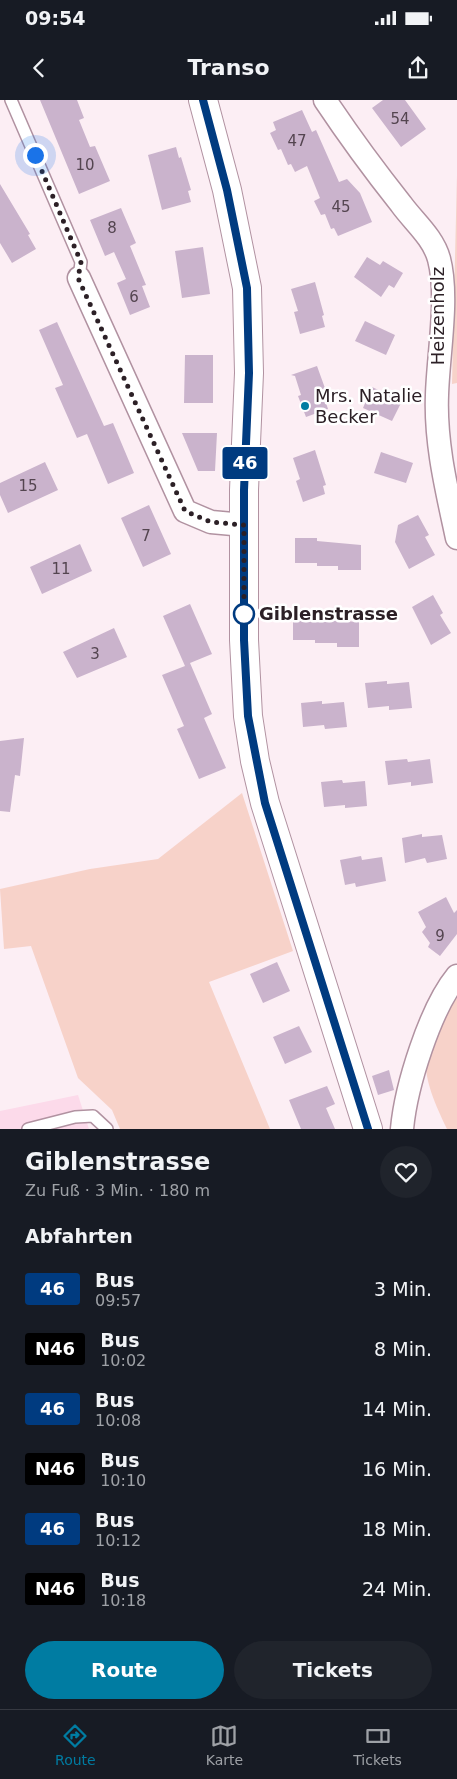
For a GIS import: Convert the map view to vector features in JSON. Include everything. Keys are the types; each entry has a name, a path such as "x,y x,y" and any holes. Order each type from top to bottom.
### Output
{"street":[{"path":"203,100 227,190 247,288 249,373 244,525 244,640 248,716 255,761 265,803 368,1129"},
{"name":"Heizenholz","path":"325,100 355,144 409,215 430,238 439,260 442,295 437,398 443,474 457,538"},
{"path":"78,278 185,511 211,522 244,525"},
{"path":"402,1129 412,1074 432,1023 450,984 457,976"}],"lane":[{"path":"11,100 81,262 78,278"},
{"path":"28,1129 75,1117 93,1116 107,1129"}],"shaded area":[{"path":"457,175 457,383 452,384"},
{"path":"242,793 293,951 209,982 270,1129 120,1129 112,1110 78,1078 31,946 4,949 0,889 90,869 158,859"},
{"path":"457,998 457,1129 447,1129 429,1086 426,1060 439,1028"},
{"path":"78,1095 89,1129 0,1129 0,1111"}],"building":[{"path":"40,100 77,100 84,118 79,120 90,147 95,146 110,181 79,194"},
{"path":"383,100 405,100 426,129 401,147 372,108"},
{"path":"302,110 312,132 316,130 339,182 347,179 360,193 372,222 338,236 334,228 331,229 325,214 321,215 314,201 320,198 307,166 295,172 291,164 288,165 281,149 278,150 270,133 276,130 273,122"},
{"path":"176,147 191,190 188,191 191,202 162,210 148,155"},
{"path":"0,184 30,234 28,235 36,249 12,263 0,243"},
{"path":"121,208 136,243 130,246 146,285 142,286 150,307 130,315 117,283 126,279 114,252 105,256 90,220"},
{"path":"203,247 210,294 182,298 175,251"},
{"path":"367,257 380,265 383,261 403,273 394,288 389,285 381,297 354,277"},
{"path":"315,282 324,315 322,316 325,327 300,334 294,312 298,311 291,289"},
{"path":"365,321 395,335 386,355 355,341"},
{"path":"57,322 104,426 113,423 134,473 108,484 87,434 77,438 55,388 63,385 39,330"},
{"path":"185,355 213,355 213,403 184,403"},
{"path":"317,366 326,391 321,388 328,409 306,417 298,396 301,395 295,376 291,375"},
{"path":"372,387 402,401 392,421 363,408"},
{"path":"182,433 217,433 215,471 198,471"},
{"path":"315,450 326,485 323,486 325,494 303,502 296,481 300,479 293,458"},
{"path":"381,452 413,463 406,483 374,473"},
{"path":"45,462 58,490 8,513 0,495 0,483"},
{"path":"149,505 171,554 143,567 121,518"},
{"path":"418,515 429,535 425,537 435,555 409,569 395,542 398,525"},
{"path":"295,538 317,538 317,541 361,545 361,570 338,570 338,566 317,566 317,563 295,563"},
{"path":"80,544 92,571 42,594 30,567"},
{"path":"433,595 443,613 440,615 451,633 431,645 412,607"},
{"path":"190,604 212,654 190,663 212,714 204,718 226,768 199,779 177,729 184,726 162,675 185,666 163,616"},
{"path":"293,616 315,616 315,619 359,622 359,647 337,647 337,643 315,643 315,640 293,640"},
{"path":"114,628 127,657 77,678 63,652"},
{"path":"387,681 387,684 409,682 412,708 389,710 389,706 368,708 365,683"},
{"path":"322,701 322,704 344,702 347,727 325,729 324,725 303,727 301,703"},
{"path":"24,738 20,776 15,775 10,812 0,811 0,741"},
{"path":"407,759 408,762 430,759 433,783 411,786 411,782 388,785 385,761"},
{"path":"342,780 343,783 365,781 367,806 345,808 345,805 324,807 321,782"},
{"path":"422,834 422,837 442,835 447,859 427,863 425,858 405,863 402,838"},
{"path":"361,856 362,860 382,857 386,881 356,887 355,883 345,885 340,860"},
{"path":"446,897 454,913 457,910 457,934 440,956 428,947 430,943 422,932 426,927 418,912"},
{"path":"277,962 290,991 263,1003 250,974"},
{"path":"299,1026 312,1052 285,1064 273,1037"},
{"path":"389,1070 394,1090 378,1095 372,1076"},
{"path":"327,1086 335,1104 326,1108 335,1129 301,1129 289,1100"}],"bus line":[{"name":"46","path":"203,100 227,190 247,288 249,373 244,490 244,640 248,716 255,761 265,803 359,1093 368,1129"}],"place":[{"name":"Mrs. Natalie Becker","path":"305,406"},
{"name":"Giblenstrasse","path":"244,614"}],"route":[{"path":"35,155 81,262 78,278 163,467 185,511 211,522 244,525 244,614"}]}
